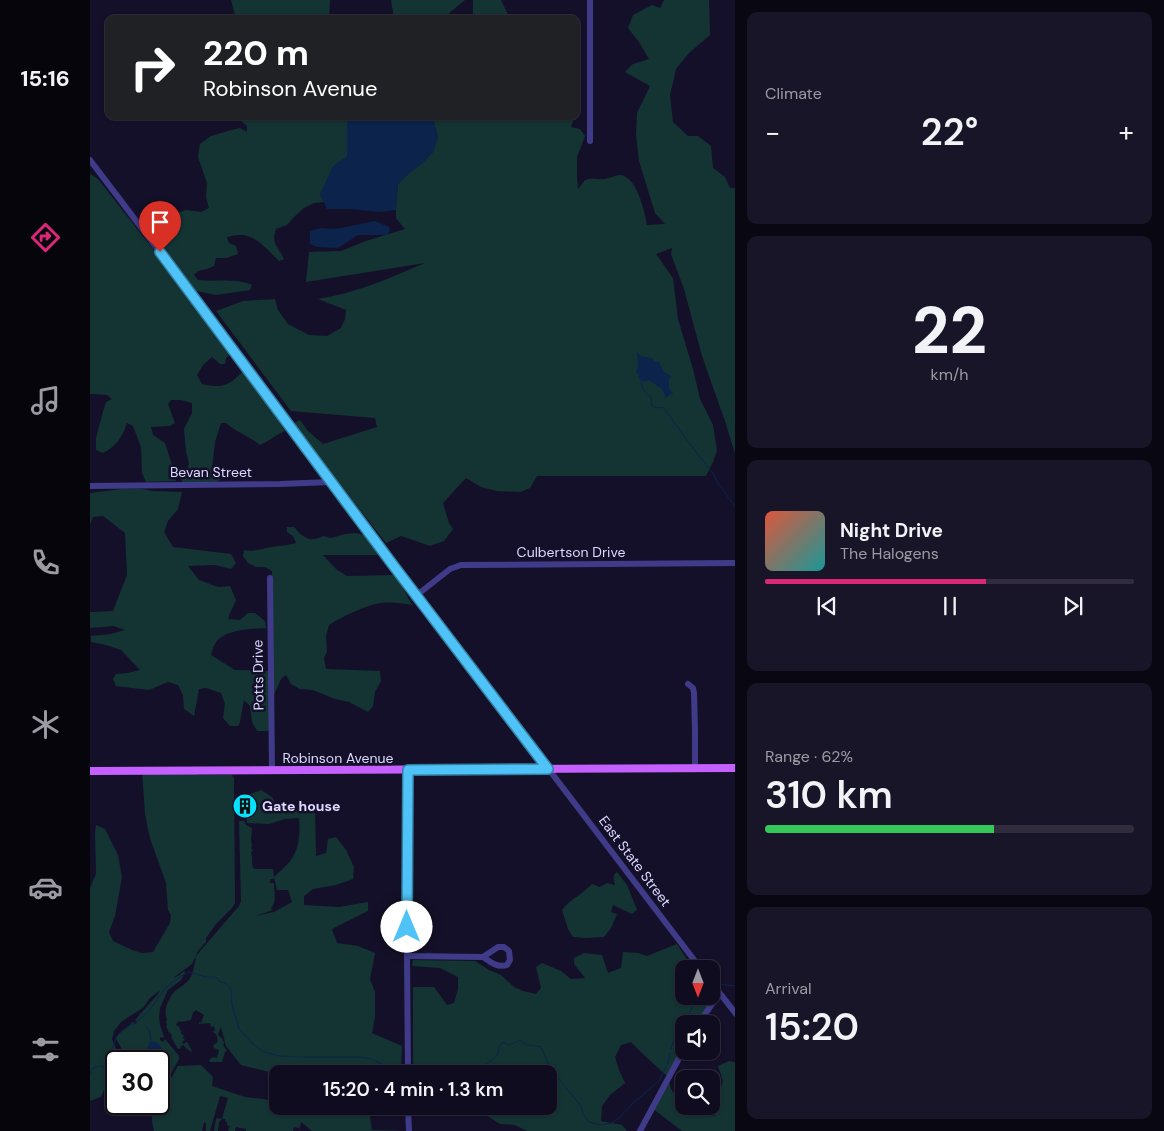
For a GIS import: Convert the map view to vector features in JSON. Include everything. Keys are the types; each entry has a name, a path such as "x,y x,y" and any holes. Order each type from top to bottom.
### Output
{"main road":[{"name":"Robinson Avenue","path":"90,771 735,768"}],"street":[{"path":"590,0 590,141"},
{"name":"East State Street","path":"91,163 694,960"},
{"name":"Bevan Street","path":"90,486 331,482"},
{"name":"Culbertson Drive","path":"417,595 450,569 461,565 735,563"},
{"name":"Potts Drive","path":"270,578 272,770"},
{"path":"688,684 694,693 695,768"},
{"path":"408,770 408,1065"},
{"path":"407,956 483,957"},
{"path":"704,1015 714,1000 721,995 735,1014"},
{"path":"640,1131 678,1060"},
{"path":"408,1115 409,1131"}],"green space":[{"path":"231,0 330,0 329,15 235,15"},
{"path":"391,0 465,0 449,15 394,15"},
{"path":"473,0 501,0 508,15 473,15"},
{"path":"664,0 709,0 710,35 689,53 676,69 670,95 673,122 688,136 698,136 711,146 713,168 725,177 730,188 735,188 735,454 702,356 684,289 671,254 672,248 656,254 673,278 678,319 700,399 713,425 717,450 706,476 537,476 530,488 520,492 497,491 481,487 466,478 443,503 449,523 453,529 444,541 430,546 401,536 386,543 293,424 300,420 308,431 323,444 377,427 375,418 291,411 216,311 243,301 275,299 278,310 288,324 309,335 327,336 341,328 346,310 318,299 359,289 425,263 306,282 309,252 341,251 405,229 396,218 398,184 433,152 438,137 433,120 574,120 571,127 580,129 585,136 577,157 578,189 587,179 605,179 617,175 626,177 639,196 647,225 665,224 655,213 639,161 636,135 637,113 650,86 625,72 633,64 649,59 628,28 633,15 652,5 660,8"},
{"path":"240,120 347,120 347,156 320,194 324,202 314,203 304,208 287,225 276,229 274,238 284,259 279,261 251,237 234,235 227,237 229,243 236,246 238,254 226,258 216,258 214,266 198,271 194,275 198,280 246,283 252,285 250,290 216,295 196,291 162,244 160,237 163,231 175,228 177,213 186,210 201,212 209,208 206,197 207,183 198,157 200,144 211,136 228,131 240,128 247,132 247,126"},
{"path":"90,174 98,179 179,282 231,353 226,358 225,364 220,364 212,357 203,365 197,375 202,384 221,386 231,382 245,369 285,431 260,445 226,423 221,423 215,442 212,468 218,474 220,480 216,482 182,482 180,476 187,471 189,463 184,429 192,413 192,403 181,400 171,400 168,404 175,423 170,426 151,427 153,435 165,443 176,481 146,482 142,473 141,447 133,426 127,423 121,437 112,448 103,453 96,450 96,438 104,408 106,402 112,399 107,395 90,394"},
{"path":"122,489 182,492 178,509 168,521 164,532 173,547 231,554 236,563 231,569 215,565 188,566 199,580 218,587 230,586 236,600 228,619 240,620 248,613 255,613 265,621 266,628 238,631 225,635 215,644 211,655 235,670 269,671 269,731 257,731 252,722 250,706 244,700 238,726 230,726 223,718 225,704 221,693 206,688 199,689 194,716 184,709 183,695 178,685 168,682 149,690 116,686 113,679 116,674 140,670 121,650 91,642 91,636 111,634 125,630 114,626 90,628 90,612 113,611 127,575 125,533 103,516 93,517 90,525 90,493"},
{"path":"287,527 294,527 304,537 310,539 323,536 331,538 355,533 364,535 378,555 323,555 337,570 347,576 396,575 412,605 400,603 375,604 340,618 329,625 326,636 327,652 324,658 326,669 380,671 381,681 375,692 373,706 368,712 349,702 335,699 313,690 300,689 291,684 286,675 281,679 273,697 272,571 265,567 256,567 248,563 243,556 244,550 296,543 293,536 287,532"},
{"path":"142,770 198,770 198,775 232,775 234,778 235,903 216,924 195,957 239,906 241,901 239,821 244,821 246,825 252,828 251,848 253,851 251,852 253,868 273,869 274,877 291,860 297,848 299,818 285,819 269,824 247,823 246,807 248,795 261,790 272,797 279,810 315,808 316,856 326,853 328,839 336,837 346,850 354,867 353,879 336,885 313,889 304,896 304,905 339,907 368,902 368,911 332,929 337,943 358,946 375,953 370,979 375,992 375,1017 372,1033 402,1046 401,1065 269,1065 269,1072 241,1065 226,1046 221,1027 218,1034 222,1038 223,1045 227,1051 222,1062 210,1062 209,1060 213,1057 217,1058 219,1050 214,1048 213,1045 217,1043 217,1036 213,1032 215,1030 214,1026 211,1027 210,1023 199,1024 204,1015 196,1010 193,1012 191,1020 179,1021 176,1024 180,1027 182,1035 184,1035 183,1038 185,1040 182,1042 183,1044 187,1042 192,1051 183,1045 178,1049 166,1026 166,1009 172,994 190,979 195,958 192,964 173,978 185,972 181,980 168,990 160,1008 160,1025 164,1037 160,1037 160,1040 163,1042 165,1039 179,1056 170,1076 170,1050 121,1050 116,1039 132,1022 136,1024 137,1021 135,1020 160,990 150,998 144,1007 121,1022 114,1031 112,1039 116,1050 105,1050 105,1091 101,1097 90,1101 90,888 96,874 96,825 105,829 118,855 122,877 115,916 109,932 113,941 142,953 153,952 170,923 171,915 168,910 166,883 149,834 145,814","holes":["274,877 277,890 288,890 292,902 274,912 255,916 273,910 271,908 275,900 274,883 270,883 270,879"]},
{"path":"617,872 627,885 637,910 632,914 613,905 611,912 617,914 611,928 604,937 573,937 568,929 562,910 592,884 600,887 607,883 615,885 614,876"},
{"path":"677,944 687,960 675,960 675,1005 712,1005 705,1015 675,1015 675,1060 678,1060 668,1077 631,1042 621,1045 615,1057 625,1083 610,1095 602,1106 601,1121 622,1125 627,1131 527,1131 515,1125 500,1124 484,1115 557,1115 557,1065 413,1065 413,987 434,987 447,1005 454,1003 458,989 458,977 440,968 412,966 413,960 475,961 501,975 514,987 536,994 541,988 536,967 542,963 561,971 571,979 585,978 574,964 574,958 584,953 602,955 608,973 621,968 623,952 647,956"},
{"path":"729,1061 735,1062 735,1131 682,1131 652,1108 668,1077 675,1095 675,1115 720,1115 720,1090 723,1081 718,1066"},
{"path":"201,1065 213,1077 212,1086 245,1097 269,1100 269,1115 372,1115 370,1117 372,1130 402,1131 312,1131 301,1122 299,1131 299,1128 294,1127 293,1131 246,1131 246,1129 236,1127 235,1131 228,1131 230,1126 227,1125 225,1119 222,1119 228,1098 220,1096 210,1131 206,1131 206,1123 204,1122 202,1131 154,1131 152,1115 170,1115 170,1080 178,1066"},
{"path":"216,1119 222,1119 219,1122 218,1131 214,1131"}],"water":[{"path":"347,120 433,120 438,137 433,152 398,184 396,210 379,212 327,209 320,194 333,166 347,156"},
{"path":"375,221 389,227 388,235 358,235 338,248 317,247 310,244 310,231 321,228 341,228"},
{"path":"637,352 641,356 652,358 655,362 659,362 664,372 671,376 669,388 673,393 665,398 665,394 659,387 649,380 645,382 638,378 639,375 636,373 638,365"},
{"path":"150,1042 154,1042 159,1044 162,1050 146,1050"}],"waterway":[{"path":"641,380 644,390 651,397 652,406 663,407 735,507"},
{"path":"411,803 413,778"},
{"path":"411,812 411,856"},
{"path":"411,861 411,904"},
{"path":"411,909 411,920"},
{"path":"411,925 411,950"},
{"path":"426,953 432,953"},
{"path":"90,1074 93,1068 99,1066 107,1068 118,1035 144,1016 171,983 189,972 206,977 216,977 220,982 226,983 231,989 232,1005 239,1029 252,1043 264,1052 279,1056 298,1057 360,1057 371,1059 383,1065"},
{"path":"720,984 735,986"},
{"path":"671,1049 694,1005"},
{"path":"147,1027 151,1043"},
{"path":"484,1065 497,1055 499,1047 503,1042 509,1045 520,1040 527,1045 541,1047 549,1065"},
{"path":"557,1077 581,1106 583,1114 589,1122 601,1125 612,1123 659,1081 668,1063 670,1053"}],"place":[{"name":"Gate house","path":"245,806"}],"route":[{"path":"160,252 393,565 548,769 408,770 407,927"}]}
